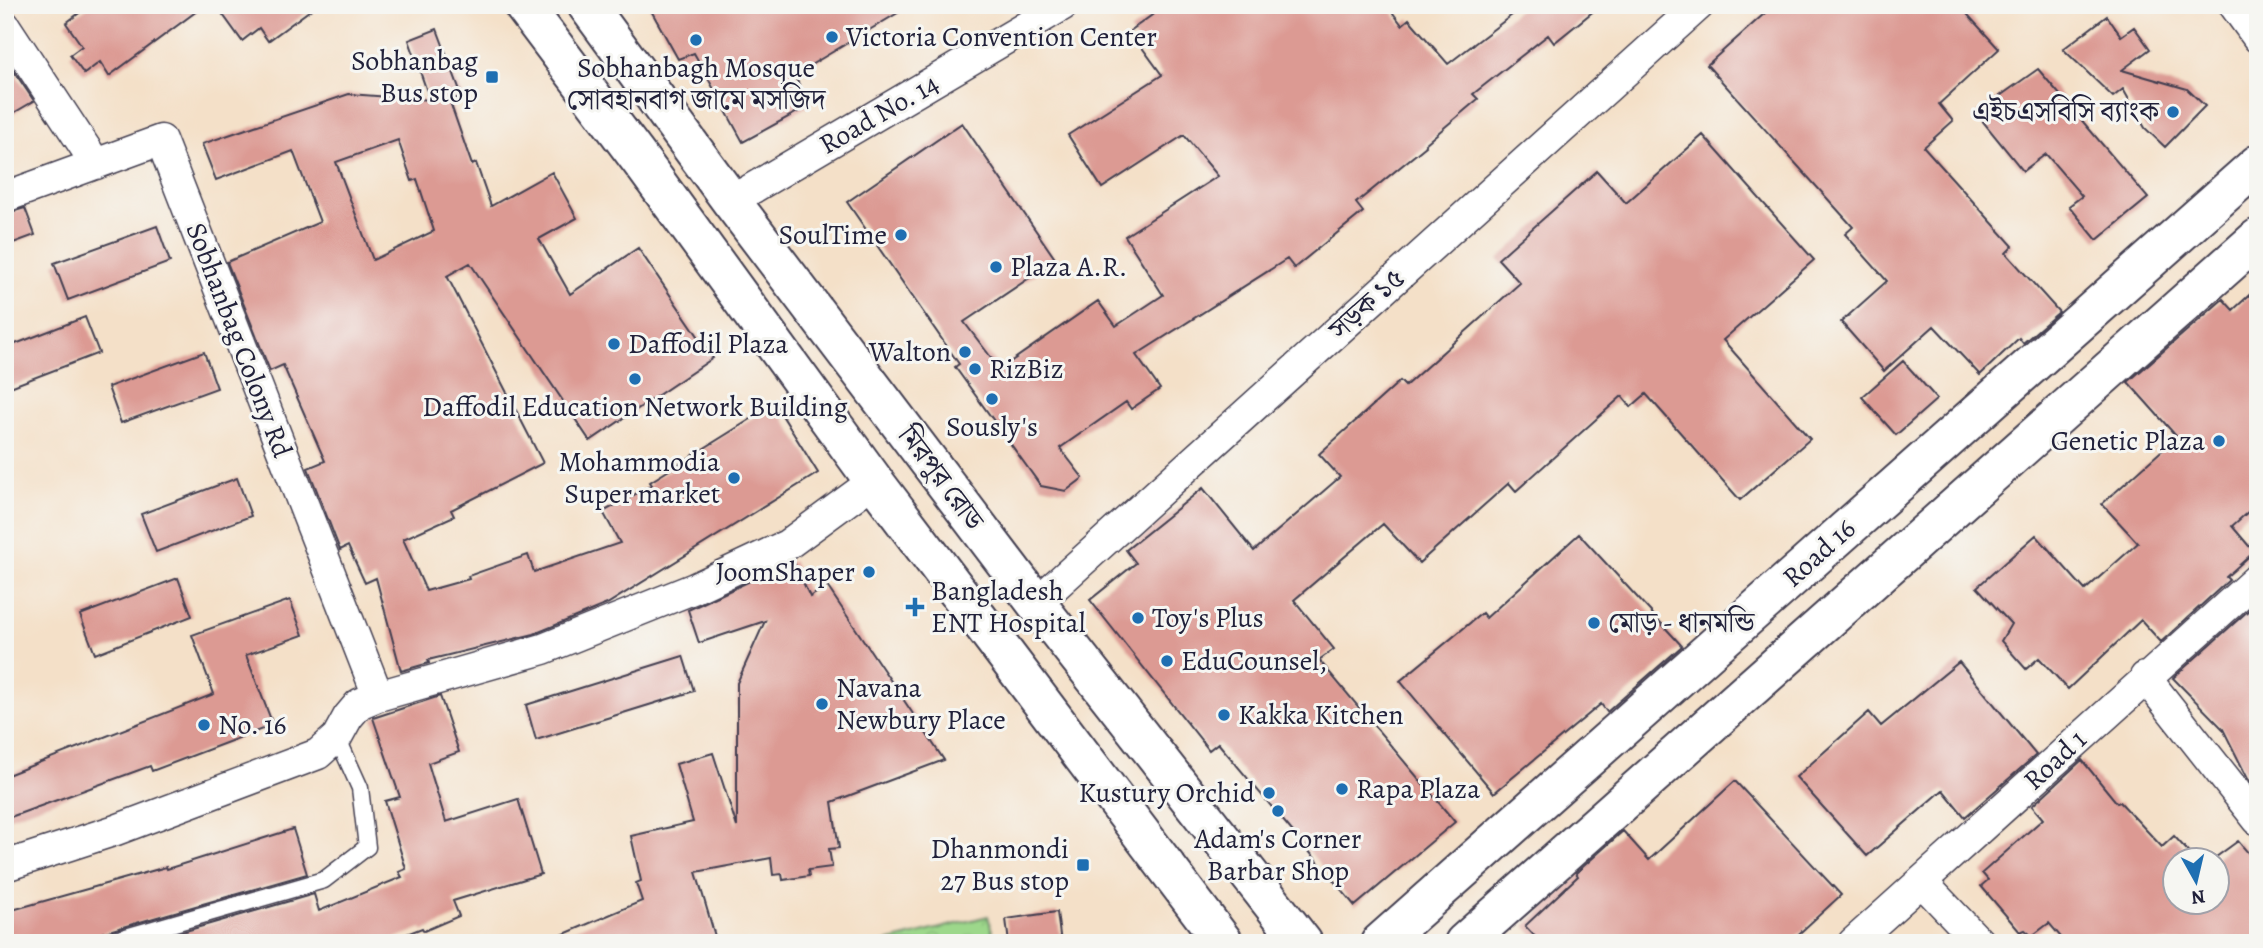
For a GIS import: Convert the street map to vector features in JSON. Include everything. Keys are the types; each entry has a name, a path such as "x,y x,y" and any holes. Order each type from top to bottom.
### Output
{"main road":[{"name":"মিরপুর রোড","path":"523,5 646,168 874,481 1224,943"},
{"name":"মিরপুর রোড","path":"587,5 731,201 1036,603 1303,943"},
{"path":"646,168 686,139"},
{"name":"Road 16","path":"1380,943 2258,164"},
{"name":"Road 16","path":"1464,943 2258,238"},
{"path":"1858,519 1898,557"}],"street":[{"name":"Road No. 14","path":"731,201 1063,5"},
{"name":"সড়ক ১৫","path":"1036,603 1699,5"},
{"path":"2234,5 2258,38"},
{"path":"5,26 96,164"},
{"name":"Sobhanbag Colony Rd","path":"5,197 162,140 378,696"},
{"path":"5,866 116,830 318,754 337,737 359,704 378,696 544,649 695,588 788,545 874,481"},
{"name":"Road 1","path":"1853,943 2258,578"},
{"path":"2146,677 2258,820"},
{"path":"1922,882 1980,943"}],"lane":[{"path":"105,943 324,880 368,847 360,788 337,737"}],"green space":[{"path":"988,916 995,943 882,943"}],"building":[{"path":"90,5 205,5 109,76 100,62 84,74 70,55 82,46 66,23"},
{"path":"216,5 317,5 268,41 259,28 242,41"},
{"path":"648,5 911,5 794,75 810,105 743,142 694,53 678,59"},
{"path":"1166,5 1387,5 1402,25 1409,19 1448,64 1525,5 1601,5 1554,43 1548,35 1473,94 1478,99 1356,203 1363,212 1294,268 1287,259 1136,355 1160,389 1131,409 1126,402 1060,448 1083,478 1066,491 1041,486 955,367 959,364 847,202 962,123 1056,260 964,322 1000,369 1098,301 1116,326 1163,295 1125,236 1218,176 1184,135 1102,188 1068,135 1162,75 1130,31"},
{"path":"1774,5 1959,5 1999,49 1939,104 1953,121 1924,147 2013,246 2006,253 2059,312 2023,343 2019,338 1980,375 1934,326 1884,371 1841,322 1887,281 1845,234 1853,227 1707,65"},
{"path":"2107,16 2121,36 2134,27 2150,49 2122,70 2187,89 2205,106 2165,147 2145,128 2123,89 2113,97 2063,49"},
{"path":"437,29 462,96 447,102 450,102 472,165 476,163 491,206 552,172 577,218 539,239 570,294 638,248 713,358 590,441 470,263 447,276 543,463 451,510 454,516 403,539 426,591 469,579 468,576 528,555 534,572 620,543 603,512 652,485 650,482 775,404 818,473 607,604 534,634 428,660 429,663 401,671 376,578 365,583 348,546 340,550 308,468 325,461 283,365 270,371 227,262 320,222 293,151 216,180 202,144 349,94 430,100 409,40","holes":["398,140 412,181 417,179 434,231 373,260 336,162"]},
{"path":"5,58 34,101 5,118"},
{"path":"2038,69 2148,198 2097,240 2069,206 2082,196 2046,154 2023,171 1976,113"},
{"path":"1703,135 1814,260 1723,340 1810,439 1740,500 1646,394 1631,407 1622,396 1516,491 1509,483 1419,563 1383,524 1294,600 1334,649 1319,660 1455,822 1355,906 1218,743 1209,750 1090,600 1136,563 1126,550 1203,488 1254,551 1340,477 1319,454 1400,381 1405,386 1520,283 1498,259 1597,171 1626,203"},
{"path":"25,208 35,235 5,246 5,214"},
{"path":"157,226 170,262 68,300 54,263"},
{"path":"2258,287 2258,503 2232,526 2254,552 2226,577 2229,580 2161,642 2141,620 2068,689 2039,658 2026,669 2001,641 2011,624 1977,587 2036,535 2085,590 2138,543 2102,504 2177,437 2128,382 2223,299 2233,310"},
{"path":"85,317 99,353 5,389 5,348"},
{"path":"204,352 217,388 121,423 108,387"},
{"path":"1903,361 1937,399 1896,435 1862,397"},
{"path":"237,478 251,516 156,552 141,514"},
{"path":"1579,534 1682,646 1607,712 1601,704 1494,793 1400,681 1482,613 1486,618"},
{"path":"793,561 810,597 827,586 944,760 832,802 839,848 829,849 832,867 808,870 809,876 783,880 782,874 773,875 771,858 696,872 717,943 543,943 642,901 636,883 641,881 631,836 693,822 676,764 713,753 737,827 737,683 765,621 699,643 688,610"},
{"path":"178,578 192,616 95,654 80,615"},
{"path":"290,600 303,635 246,655 273,725 152,771 150,766 5,819 5,776 214,694 192,635"},
{"path":"2250,609 2258,618 2258,791 2248,779 2223,729 2173,678"},
{"path":"683,656 694,691 536,740 526,705"},
{"path":"1959,662 2036,755 1965,817 1943,790 1867,856 1796,777 1869,712 1881,726"},
{"path":"440,696 459,752 428,763 446,822 518,799 541,874 453,901 459,916 424,931 422,928 384,943 144,943 314,894 319,911 402,877 399,872 406,869 385,801 400,797 373,718"},
{"path":"2082,760 2117,803 2120,802 2162,847 2162,916 2232,916 2231,846 2238,841 2258,864 2258,943 2066,943 2049,923 2032,936 2025,930 2020,932 1981,886 1988,880 1982,873 2043,819 2032,806"},
{"path":"1735,781 1841,895 1789,943 1541,943 1525,926 1578,876 1576,873 1623,831 1649,860"},
{"path":"293,829 307,874 102,933 93,943 11,943 5,924 5,912 166,867 167,869"},
{"path":"2174,836 2183,846 2163,846"},
{"path":"1057,912 1061,943 1009,943 1006,919"}],"place":[{"name":"Victoria Convention Center","path":"832,37"},
{"name":"Sobhanbagh Mosque সোবহানবাগ জামে মসজিদ","path":"696,40"},
{"name":"Sobhanbag Bus stop","path":"492,77"},
{"name":"এইচএসবিসি ব্যাংক","path":"2173,112"},
{"name":"SoulTime","path":"901,235"},
{"name":"Plaza A.R.","path":"996,267"},
{"name":"Daffodil Plaza","path":"614,344"},
{"name":"Walton","path":"965,352"},
{"name":"RizBiz","path":"975,369"},
{"name":"Daffodil Education Network Building","path":"635,379"},
{"name":"Sously's","path":"992,399"},
{"name":"Genetic Plaza","path":"2219,441"},
{"name":"Mohammodia Super market","path":"734,478"},
{"name":"JoomShaper","path":"869,572"},
{"name":"Bangladesh ENT Hospital","path":"915,607"},
{"name":"Toy's Plus","path":"1138,618"},
{"name":"মোড় - ধানমন্ডি","path":"1594,623"},
{"name":"EduCounsel,","path":"1167,661"},
{"name":"Navana Newbury Place","path":"822,704"},
{"name":"Kakka Kitchen","path":"1224,715"},
{"name":"No. 16","path":"204,725"},
{"name":"Rapa Plaza","path":"1342,789"},
{"name":"Kustury Orchid","path":"1269,793"},
{"name":"Adam's Corner Barbar Shop","path":"1278,811"},
{"name":"Dhanmondi 27 Bus stop","path":"1083,865"}]}
